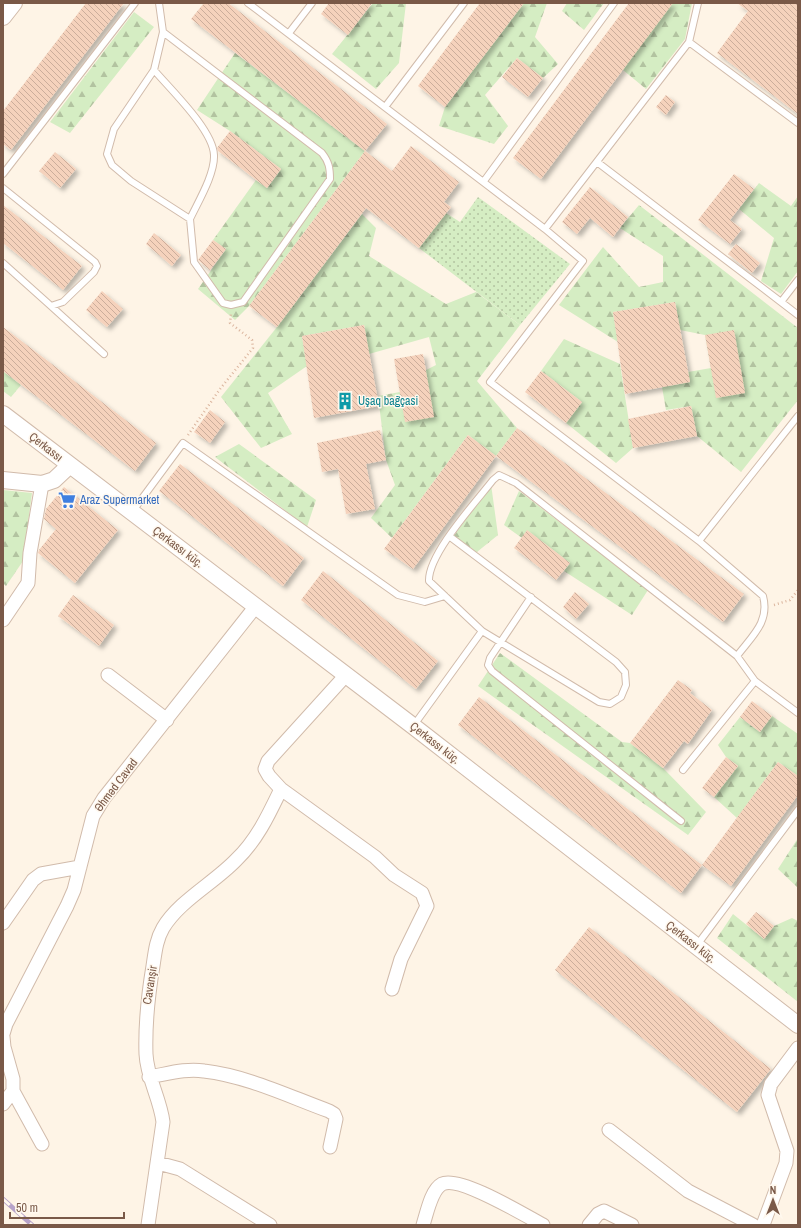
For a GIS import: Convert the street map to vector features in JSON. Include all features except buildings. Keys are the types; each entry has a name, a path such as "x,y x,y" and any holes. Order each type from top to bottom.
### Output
{"street":[{"path":"3,17 14,3"},
{"name":"Çerkassı","path":"3,414 70,465 54,480 42,484"},
{"name":"Çerkassı küç.","path":"70,465 413,726 798,1025"},
{"path":"3,480 42,484 30,553 28,583 3,620"},
{"name":"Əhməd Cavad","path":"42,1144 13,1091 13,1080 3,1036 6,1024 74,890 93,816 104,798 256,606"},
{"path":"108,675 167,720"},
{"path":"346,676 268,761 265,769 269,776 281,788 375,857 394,875 422,893 427,906 401,959 392,989"},
{"name":"Cavanşir","path":"148,1225 163,1122 162,1109 150,1077 146,1056 146,1010 157,940 163,928 171,918 194,895 244,852 267,818 281,788"},
{"path":"3,923 33,880 48,872 80,867"},
{"path":"763,1225 786,1163 786,1151 768,1095 771,1084 798,1048"},
{"path":"150,1077 184,1070 203,1070 251,1082 329,1110 334,1114 336,1119 330,1147"},
{"path":"3,1104 13,1091"},
{"path":"609,1130 688,1190 753,1225"},
{"path":"158,1163 180,1169 270,1225"},
{"path":"423,1225 436,1189 443,1184 454,1182 499,1200 543,1225"},
{"path":"589,1225 598,1214 604,1212 632,1225"}],"lane":[{"path":"3,174 135,3"},
{"path":"160,3 163,32 154,70 114,129 106,154 112,165 131,181 190,219"},
{"path":"248,3 484,181 545,228 583,261 490,382 699,541 763,596 766,608 764,619 737,656"},
{"path":"289,33 312,3"},
{"path":"385,107 464,3"},
{"path":"484,181 614,3"},
{"path":"545,228 689,42 698,3"},
{"path":"154,70 192,112 212,146 214,156 212,171 190,219 194,262 223,303 231,305 243,302 330,179 328,161 322,153 163,32"},
{"path":"689,42 798,123"},
{"path":"597,162 798,316"},
{"path":"3,188 95,262 97,266 94,272 63,302 51,306"},
{"path":"3,263 104,354"},
{"path":"781,302 798,280"},
{"path":"699,541 798,416"},
{"path":"132,512 183,443 398,596 426,602 445,596"},
{"path":"449,536 616,662 625,672 626,685 621,697 610,704 599,702 482,631 429,581 428,573 449,536 493,480 499,475 506,477 737,656 755,681 798,713"},
{"path":"531,597 490,658 488,665 492,671 681,821"},
{"path":"413,726 482,631"},
{"path":"683,770 755,681"},
{"path":"697,946 798,810"}],"path":[{"path":"183,443 220,389 253,348 252,340 230,323 231,305"},
{"path":"766,608 790,600 798,590"}],"green space":[{"path":"373,3 406,3 399,63 376,89 332,54"},
{"path":"524,3 547,3 535,37 558,64 543,78 517,58 485,95 508,126 494,144 439,126 445,107"},
{"path":"567,3 604,3 584,30 562,11"},
{"path":"668,3 692,3 685,39 646,89 623,70"},
{"path":"134,12 154,27 70,133 50,122"},
{"path":"235,53 365,151 249,306 235,320 198,289 226,249 213,240 256,180 267,188 281,169 230,131 197,110"},
{"path":"759,183 791,206 798,196 798,271 781,294 761,281 774,238 739,209"},
{"path":"478,197 570,264 520,325 419,248 446,213 460,222"},
{"path":"639,205 798,328 798,400 741,472 697,436 691,406 666,410 662,387 690,382 688,372 711,368 705,335 680,330 675,302 613,312 618,342 559,305 603,247 639,287 663,282 663,256 620,228"},
{"path":"362,214 376,228 369,256 446,304 476,292 520,325 477,381 517,428 496,456 468,435 392,538 371,518 395,485 386,460 378,396 400,392 426,370 436,365 429,337 369,354 364,325 302,336 307,366 268,393 292,434 261,448 221,397 277,327"},
{"path":"564,339 620,364 633,448 616,463 566,423 582,402 541,371"},
{"path":"3,371 21,385 11,397 3,391"},
{"path":"239,444 316,500 307,527 215,457"},
{"path":"491,484 498,535 472,556 451,540"},
{"path":"3,490 32,493 23,561 6,586 3,583"},
{"path":"519,491 648,590 632,615 564,571 570,563 528,531 522,538 504,525"},
{"path":"500,653 622,742 630,743 663,768 706,812 688,835 478,686"},
{"path":"772,716 798,734 798,776 778,762 737,818 714,797 738,766 726,757 718,745 740,717 760,732"},
{"path":"798,838 798,885 797,887 778,869"},
{"path":"733,914 764,939 774,926 792,918 798,921 798,1002 717,938"}],"railway":[{"path":"3,1199 32,1225"}],"place":[{"name":"Uşaq bağçasi","path":"345,401"},
{"name":"Araz Supermarket","path":"67,500"}]}
